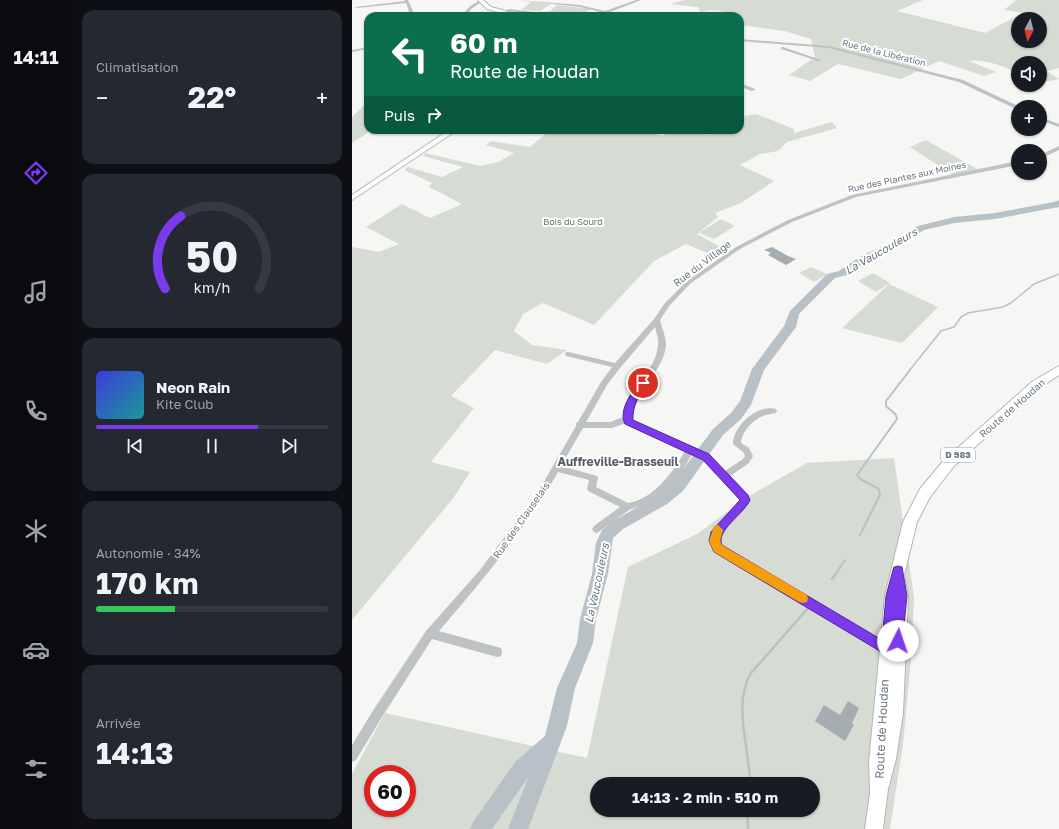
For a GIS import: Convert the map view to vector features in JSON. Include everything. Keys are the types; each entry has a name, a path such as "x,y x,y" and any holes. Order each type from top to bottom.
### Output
{"main road":[{"path":"480,0 488,8 498,12"},
{"path":"352,198 448,134"},
{"name":"Route de Houdan","path":"874,829 879,793 887,766 894,713 892,651 901,596 898,570 904,541 910,522 933,482 955,458 1037,384 1059,370"}],"street":[{"path":"467,12 480,0"},
{"path":"569,5 576,1 573,0"},
{"path":"612,12 639,0"},
{"path":"357,7 407,1 411,12"},
{"path":"513,11 521,2 583,6 602,12"},
{"path":"583,6 590,3"},
{"path":"510,12 521,12"},
{"name":"Rue de la Libération","path":"744,40 819,46 943,76 976,88 1011,105"},
{"path":"759,42 795,51 819,60"},
{"path":"352,51 364,49"},
{"path":"744,86 753,90"},
{"path":"1047,121 1059,126"},
{"path":"1047,154 1059,148"},
{"name":"Rue des Plantes aux Moines","path":"758,237 790,221 854,196 1011,164"},
{"name":"Rue du Village","path":"657,320 667,304 689,282 738,248 758,237"},
{"path":"627,419 628,412 635,395 658,359 662,344 657,320"},
{"name":"Rue des Clauselais","path":"352,756 378,713 430,634 483,574 541,494 579,425 617,366 657,320"},
{"path":"569,354 617,366"},
{"path":"723,476 746,462 749,456 746,450 737,444 737,440 751,418 764,412 773,411"},
{"path":"579,425 612,425 627,419"},
{"path":"627,419 632,424 706,457 743,495 745,500 743,504 716,532 714,541 718,549 892,651"},
{"path":"556,468 594,478 591,489 627,507 633,507 651,498 672,480 693,450"},
{"path":"597,529 627,507"},
{"path":"430,634 497,652"}],"green space":[{"path":"685,0 923,0 897,11 985,33 1011,19 1011,48 1047,48 1047,12 1016,12 1004,10 1016,0 1059,0 1059,68 1047,71 1047,56 1011,56 1011,70 980,61 969,61 996,72 984,76 939,61 901,79 838,64 810,81 789,75 815,57 811,39 785,31 744,26 744,12 723,12 712,10 701,12 698,7 670,4"},
{"path":"531,2 551,4 540,11 521,10"},
{"path":"557,5 591,9 586,12 549,12"},
{"path":"1047,71 1059,79 1047,82"},
{"path":"363,106 364,134 366,134 352,143 352,117"},
{"name":"Bois du Sourd","path":"756,114 794,129 794,133 832,122 837,128 787,142 778,151 760,154 740,165 774,181 741,203 715,213 718,217 697,234 726,250 715,256 686,244 654,261 594,325 543,303 523,314 514,331 532,345 567,350 547,364 495,350 451,396 474,408 431,462 470,472 454,497 352,620 352,247 379,252 399,244 366,227 402,204 430,218 462,204 429,187 432,183 404,170 408,167 442,177 463,167 423,156 425,153 480,166 498,162 514,153 486,145 491,141 530,147 545,134 656,134 662,136 665,134 744,134 744,116"},
{"path":"926,140 979,170 953,175 910,147"},
{"path":"721,219 735,226 714,239 699,233"},
{"path":"811,267 827,274 814,282 799,273"},
{"path":"873,273 890,283 876,292 858,281"},
{"path":"889,284 938,307 902,343 842,328"},
{"path":"894,458 914,598 911,659 903,744 890,829 352,829 352,774 385,713 587,758 628,567 697,534 749,496 807,463"}],"building":[{"path":"772,247 796,259 786,265 768,255 771,253 764,250"},
{"path":"848,701 859,708 852,723 854,725 845,741 815,721 824,705 840,715"}],"waterway":[{"name":"La Vaucouleurs","path":"1050,205 1059,201"},
{"name":"La Vaucouleurs","path":"518,829 558,726 566,688 585,643 588,619 600,574 604,543 607,534 618,525 662,500 678,487 718,432 736,416 746,402 758,369 790,327 794,313 831,276 843,273 865,258 894,245 921,228 954,220 995,216 1059,204"},
{"path":"909,371 941,331 954,327 961,317 968,313 1003,307 1011,303 1034,284 1059,274"},
{"path":"860,535 880,495 879,489 860,479 857,475 897,419 896,415 886,406 886,401 910,370"},
{"path":"837,572 845,560"},
{"path":"832,579 838,571"},
{"path":"750,777 742,713 746,686 751,673 809,607"},
{"path":"480,829 523,768 551,743"},
{"path":"747,817 748,829"}],"slow traffic":[{"path":"718,530 714,541 718,549 803,598"}],"district":[{"name":"Auffreville-Brasseuil","path":"618,462"}],"route":[{"path":"643,383 635,395 626,415 628,422 696,451 706,457 743,495 745,500 743,504 716,532 714,541 718,549 887,649 892,596 898,570 901,596 898,641"}]}
